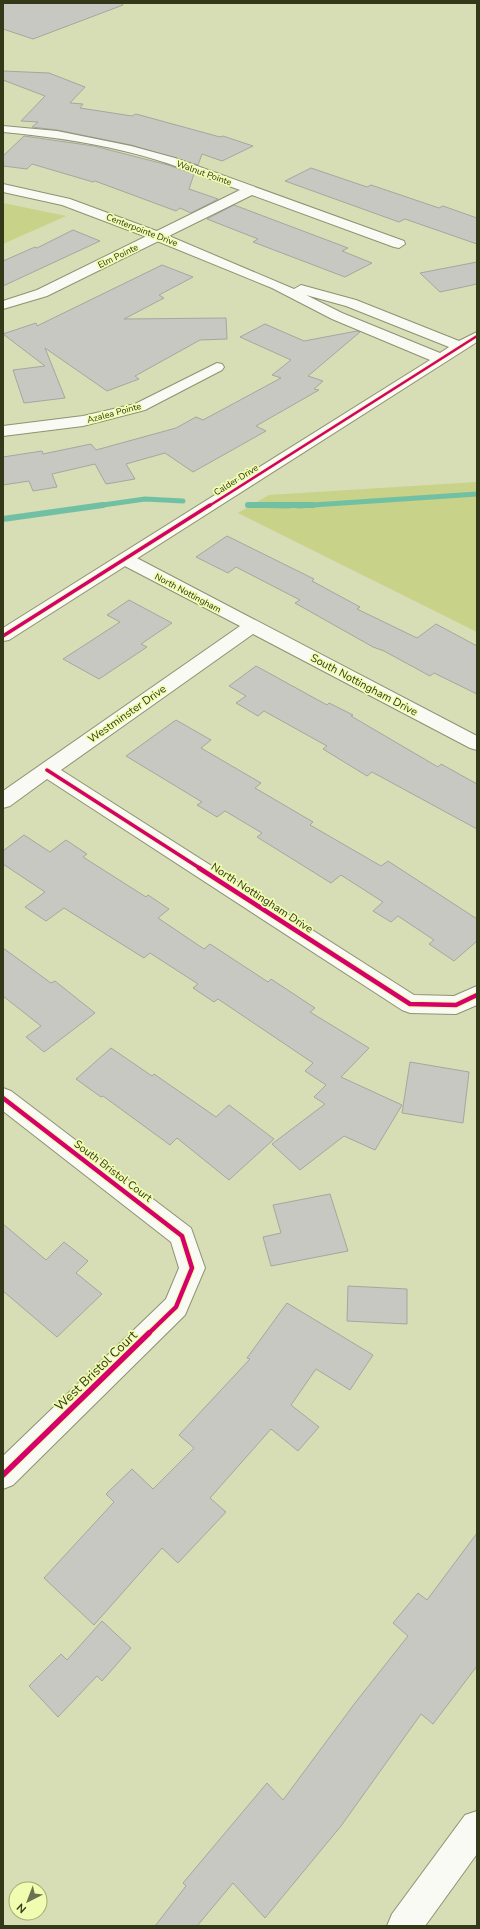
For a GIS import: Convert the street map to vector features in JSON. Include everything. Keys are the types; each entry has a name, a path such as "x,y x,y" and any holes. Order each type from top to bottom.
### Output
{"street":[{"name":"Walnut Pointe","path":"3,129 57,134 127,148 171,161 399,244"},
{"name":"Centerpointe Drive","path":"3,188 66,202 157,236 277,285 337,316 441,359"},
{"name":"Elm Pointe","path":"3,305 42,293 252,190"},
{"name":"Centerpointe Drive","path":"277,285 309,291 351,303 460,347"},
{"name":"Calder Drive","path":"3,636 477,336"},
{"name":"Azalea Pointe","path":"3,431 83,421 140,407 217,367"},
{"name":"North Nottingham","path":"125,559 252,626"},
{"name":"South Nottingham Drive","path":"252,626 477,744"},
{"name":"Westminster Drive","path":"3,801 252,626"},
{"name":"North Nottingham Drive","path":"47,770 410,1004 456,1005 477,995"},
{"name":"South Bristol Court","path":"3,1098 182,1236 192,1268 191,1272"},
{"name":"West Bristol Court","path":"3,1475 176,1307 191,1272"},
{"path":"404,1926 477,1827"}],"green space":[{"path":"3,203 66,216 3,244"},
{"path":"477,482 477,632 238,513 269,495"}],"building":[{"path":"3,3 122,3 123,5 33,39 3,29"},
{"path":"3,71 49,73 85,87 70,103 83,104 80,108 132,116 136,114 220,137 223,136 253,146 222,161 202,154 198,165 131,145 57,130 32,127 38,122 21,121 45,96 3,80"},
{"path":"24,136 94,146 168,165 194,174 189,189 218,199 191,213 180,208 176,211 95,181 93,182 32,164 27,169 3,166 3,156"},
{"path":"311,168 367,187 371,185 439,208 443,206 477,218 477,244 405,219 399,222 285,181"},
{"path":"234,205 348,248 342,251 372,263 345,277 253,242 258,239 207,219"},
{"path":"73,230 100,241 3,286 3,261 35,247 37,248"},
{"path":"477,262 477,284 440,292 420,273"},
{"path":"162,265 193,277 159,295 164,298 124,319 226,318 227,339 200,340 135,376 139,379 107,391 45,348 65,398 24,403 13,370 45,366 3,334 36,323 37,326"},
{"path":"265,324 304,341 357,331 360,332 308,376 323,381 314,389 319,390 256,426 266,431 193,472 165,453 126,464 135,479 106,484 95,464 52,474 57,487 33,491 29,481 3,485 3,457 42,451 43,454 91,444 96,450 176,428 196,417 203,420 281,378 272,375 291,360 240,337"},
{"path":"227,536 314,579 312,581 360,607 357,609 417,638 436,624 477,646 477,694 434,673 430,676 384,651 373,647 295,603 300,600 236,567 228,573 196,557"},
{"path":"129,600 172,623 141,644 147,647 99,679 63,659 120,622 107,615"},
{"path":"256,666 327,705 329,703 353,715 351,716 438,767 441,764 477,784 477,829 372,772 367,776 323,749 327,746 264,711 258,716 236,703 246,696 229,686"},
{"path":"176,720 211,740 201,748 261,783 255,788 313,822 310,825 381,866 388,861 477,919 477,941 454,961 429,944 434,940 398,916 391,922 373,911 383,902 341,875 331,883 257,837 262,833 225,811 217,817 197,805 202,802 126,756"},
{"path":"24,835 50,852 66,840 87,854 83,857 146,897 148,895 169,909 158,918 204,949 210,944 268,982 271,979 315,1008 310,1012 369,1048 341,1077 402,1105 375,1150 344,1136 300,1170 272,1144 325,1104 314,1097 326,1085 305,1071 313,1063 218,999 214,1002 193,988 198,984 150,953 144,958 64,908 46,921 25,907 45,892 3,864 3,851"},
{"path":"3,948 51,983 55,981 95,1013 44,1052 26,1037 41,1026 3,996"},
{"path":"111,1048 152,1076 154,1074 216,1117 229,1105 274,1139 229,1180 177,1138 170,1145 103,1096 101,1097 76,1079"},
{"path":"410,1062 469,1072 463,1123 402,1113"},
{"path":"330,1194 348,1251 271,1266 263,1237 281,1233 273,1205"},
{"path":"3,1224 46,1260 64,1242 88,1261 76,1273 102,1294 57,1337 3,1291"},
{"path":"348,1286 407,1289 407,1324 347,1321"},
{"path":"287,1303 373,1355 350,1390 316,1369 291,1405 319,1427 298,1451 271,1429 210,1498 226,1512 178,1563 162,1548 94,1625 44,1578 114,1502 106,1494 132,1469 153,1489 194,1448 179,1435 250,1359 247,1358"},
{"path":"477,1533 477,1666 433,1724 421,1714 341,1826 265,1918 233,1883 197,1926 155,1926 186,1886 183,1883 267,1783 283,1800 355,1703 408,1636 393,1623 418,1593 427,1600"},
{"path":"102,1621 131,1648 102,1681 97,1676 58,1717 29,1686 61,1654 67,1660"}],"waterway":[{"path":"313,505 477,494"},
{"path":"103,505 145,499 183,501"},
{"path":"3,519 103,505"},
{"path":"96,506 103,505"},
{"path":"289,506 248,505 313,505"},
{"path":"298,506 313,505"}],"cycle path":[{"path":"3,636 477,336"},
{"path":"47,770 410,1004 456,1005 477,995"},
{"path":"3,1098 182,1236 192,1268 176,1307 3,1475"}]}
